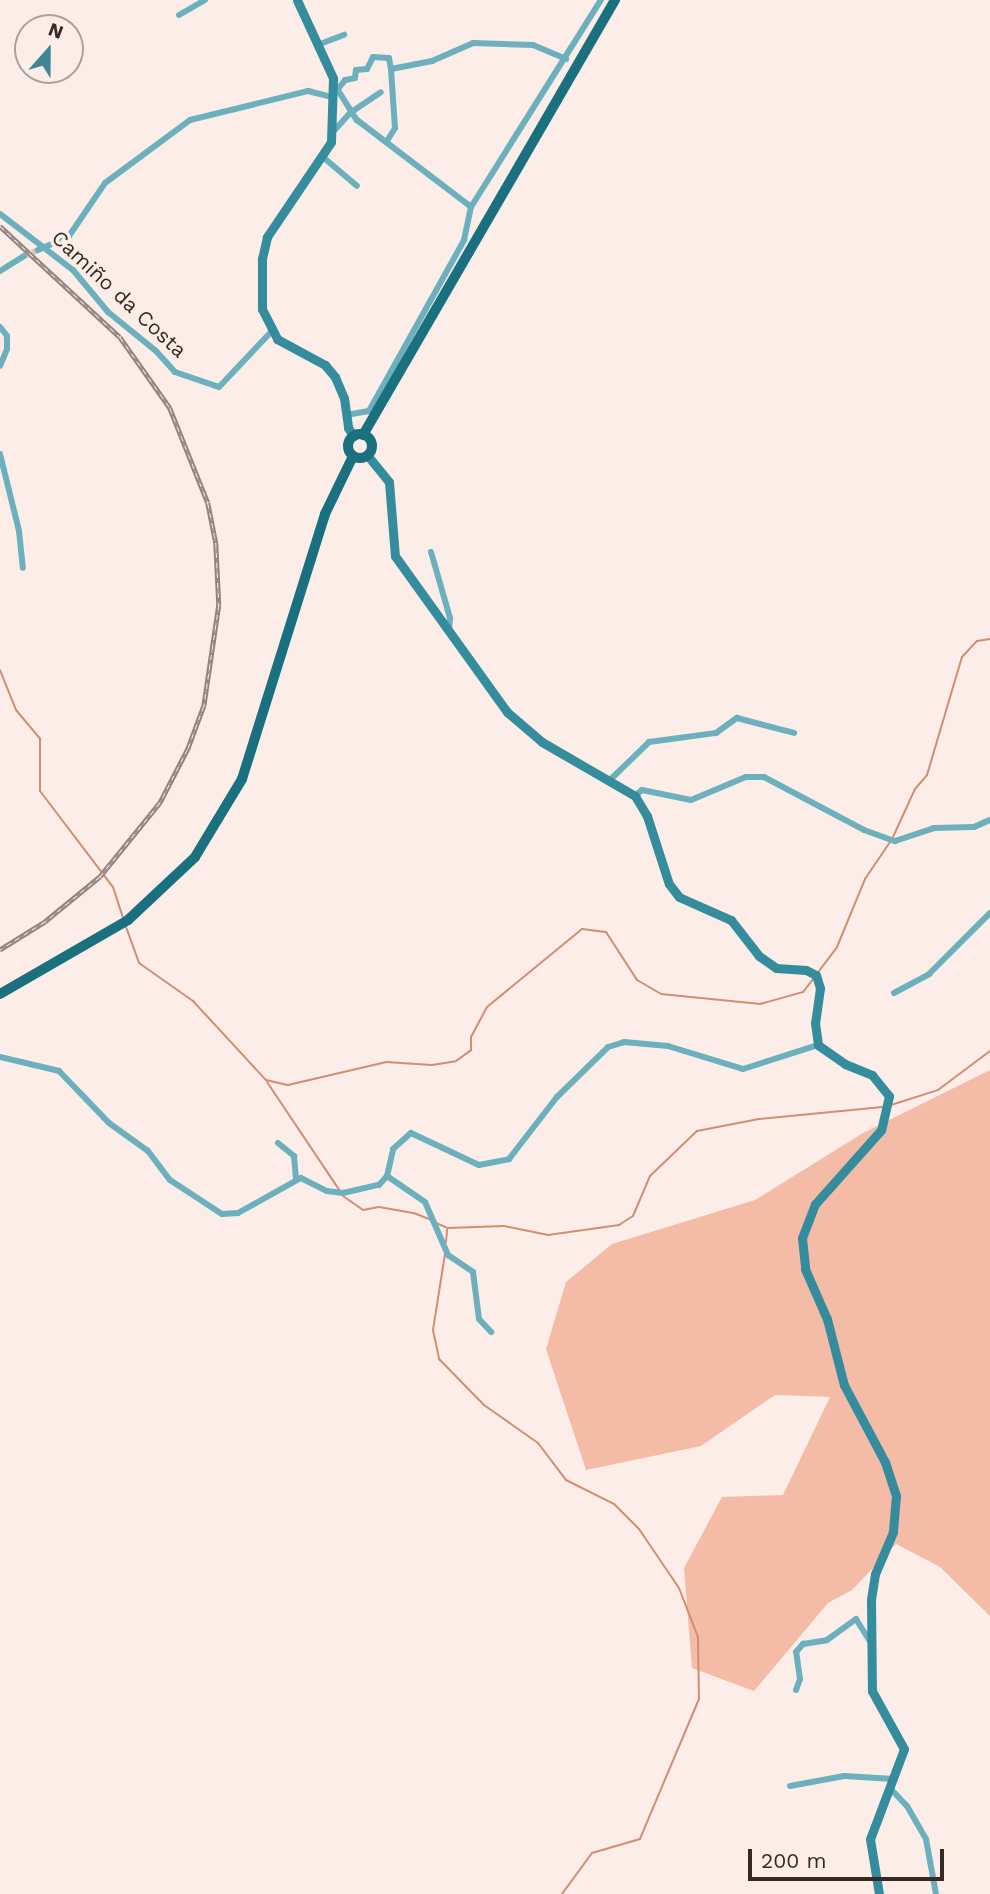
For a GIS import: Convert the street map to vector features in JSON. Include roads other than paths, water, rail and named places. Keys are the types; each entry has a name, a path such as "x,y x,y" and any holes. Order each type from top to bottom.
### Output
{"main road":[{"path":"0,994 128,920 195,857 242,779 325,514 353,456 348,443 359,435 615,0"},
{"path":"353,456 368,456 372,444 359,435"}],"street":[{"path":"179,15 205,0"},
{"path":"346,415 369,411 464,240 471,207 601,0"},
{"path":"299,1 320,44 334,90 350,113 444,191 471,207"},
{"path":"320,44 344,35"},
{"path":"391,69 432,61 473,43 533,45 566,59"},
{"path":"38,250 69,236 105,183 190,120 296,93 334,90 345,80 355,78 356,70 367,69 373,57 389,58 391,69 395,128 387,141"},
{"path":"334,90 331,135 324,158 295,192 264,244 262,309 271,332 332,373 343,392 346,415 359,435"},
{"path":"331,135 350,113 381,92"},
{"path":"324,158 357,186"},
{"name":"Camiño da Costa","path":"0,214 46,247 175,372 219,387 271,332"},
{"path":"0,271 24,256"},
{"path":"0,327 7,336 7,349 0,366"},
{"path":"0,454 19,531 23,568"},
{"path":"368,456 388,482 395,556 497,700 527,732 611,779 635,796 647,816 669,884 679,897 731,920 759,956 776,968 806,970 816,975 820,988 815,1023 818,1045 845,1064 872,1075 889,1096 881,1130 815,1204 802,1238 804,1269 827,1319 844,1384 894,1482 893,1531 875,1574 871,1643 872,1691 904,1749 870,1839 879,1894"},
{"path":"431,552 450,618 449,629"},
{"path":"611,779 649,742 716,733 734,719 794,733"},
{"path":"635,796 642,790 691,800 746,777 764,778 895,841 934,828 974,827 990,820"},
{"path":"894,993 929,974 990,913"},
{"path":"0,1057 59,1072 109,1123 148,1151 170,1180 222,1214 248,1209 296,1180 343,1193 379,1185 387,1176 393,1149 411,1133 479,1165 509,1158 557,1097 608,1048 624,1042 668,1045 743,1069 818,1045"},
{"path":"278,1143 294,1156 296,1180"},
{"path":"387,1176 425,1202 448,1255 472,1272 479,1319 491,1332"},
{"path":"796,1690 800,1679 796,1652 803,1644 827,1640 856,1619 871,1643"},
{"path":"790,1786 844,1776 892,1784 926,1839 936,1894"}],"waterway":[{"path":"893,837 915,789 927,775 962,657 977,641 990,639"},
{"path":"0,670 16,710 40,739 40,791 113,887 123,918"},
{"path":"819,971 837,947 865,879 890,842"},
{"path":"126,927 139,963 193,1001 266,1080 288,1085 386,1062 432,1065 456,1061 471,1050 471,1037 487,1007 582,929 606,932 637,980 661,994 760,1004 803,992 814,978"},
{"path":"891,1105 938,1090 990,1051"},
{"path":"267,1082 340,1191"},
{"path":"436,1223 448,1228 504,1226 548,1235 619,1225 633,1216 650,1176 697,1131 759,1119 882,1107"},
{"path":"343,1196 363,1210 379,1207 414,1213 431,1220"},
{"path":"446,1242 447,1230"},
{"path":"445,1254 433,1330 439,1359 484,1405 538,1443 566,1480 614,1504 639,1529 679,1588 698,1637 699,1699 640,1839 592,1853 562,1894"}],"tunnel":[{"path":"24,256 38,250"}],"railway":[{"path":"0,226 120,337 170,408 208,503 216,543 219,605 204,706 188,749 160,803 100,877 45,922 0,950"}]}
